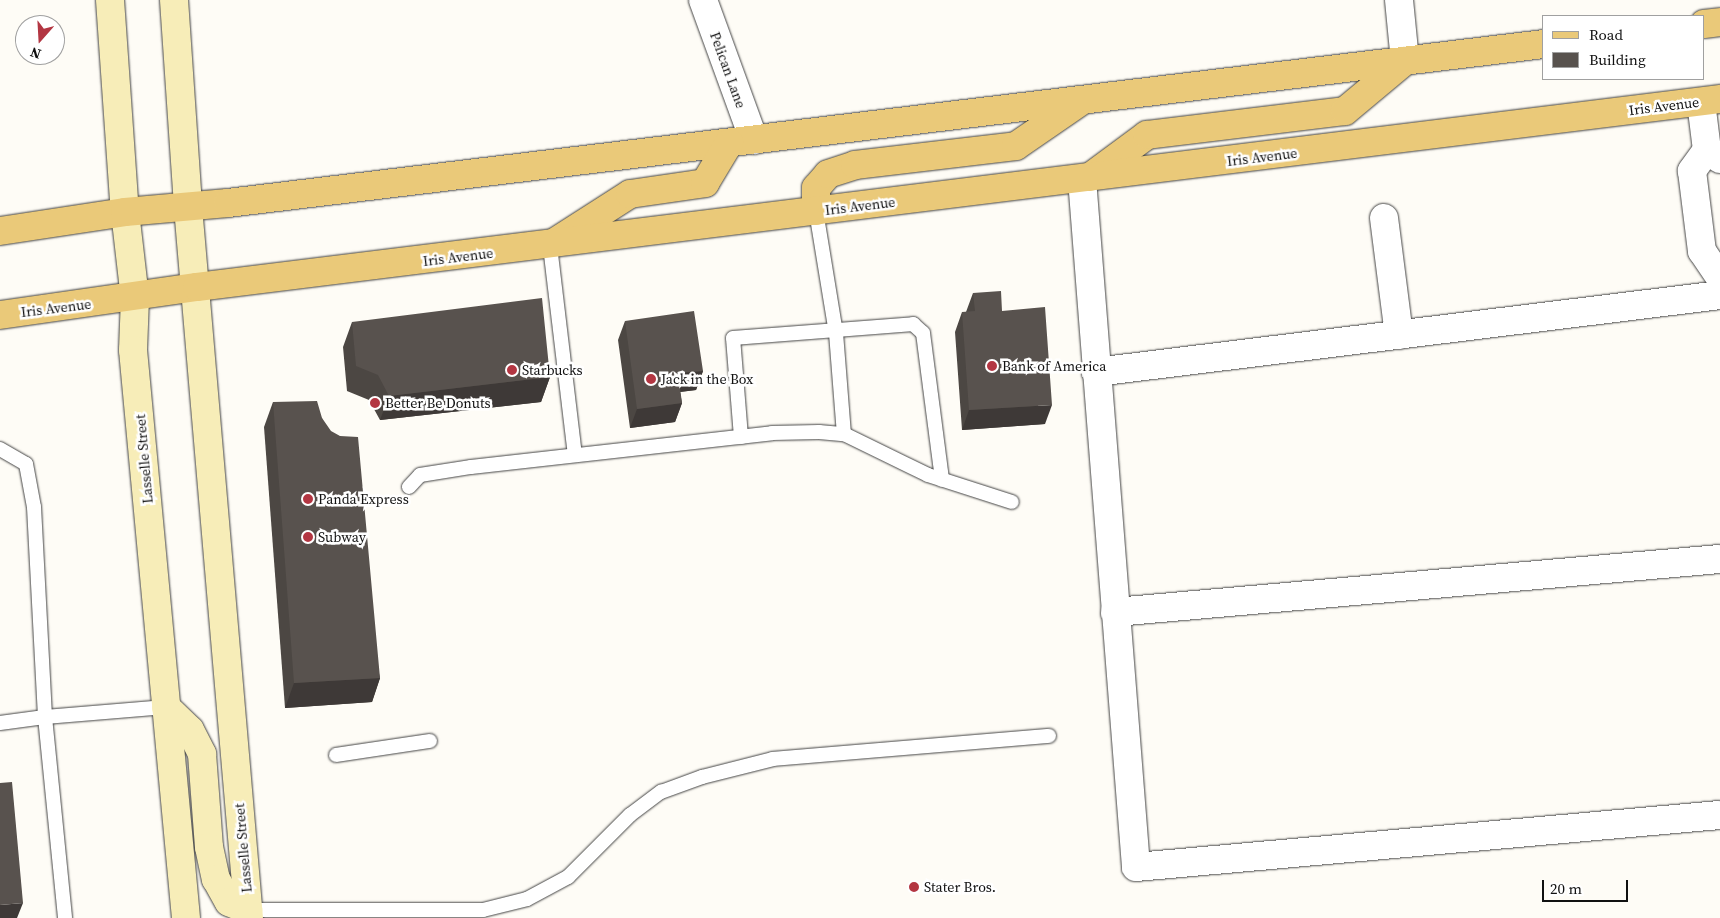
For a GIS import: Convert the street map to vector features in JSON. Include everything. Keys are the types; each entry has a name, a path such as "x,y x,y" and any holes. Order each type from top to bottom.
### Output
{"main road":[{"name":"Lasselle Street","path":"110,0 125,212 135,298 134,350 186,918"},
{"name":"Lasselle Street","path":"174,0 188,207 197,288 248,914"},
{"path":"1705,24 1720,22"},
{"path":"0,231 125,212 188,207 1542,44"},
{"path":"1085,179 1147,135 1345,111 1405,61"},
{"path":"816,211 816,188 828,174 855,165 1016,146 1083,100"},
{"name":"Iris Avenue","path":"0,315 197,288 550,246 816,211 1710,101"},
{"path":"550,246 630,194 706,183 741,141"},
{"path":"166,707 190,730 202,754 209,847 216,880 229,902 248,914"}],"street":[{"name":"Pelican Lane","path":"703,0 741,141"},
{"path":"1399,0 1405,61"},
{"path":"1710,101 1714,155 1692,171 1710,228 1702,251 1720,278"},
{"path":"1085,179 1096,372 1136,867 1720,815"},
{"path":"1384,218 1399,335"},
{"path":"1096,372 1720,295"},
{"path":"1115,612 1720,559"}],"lane":[{"path":"816,211 836,333 844,434"},
{"path":"550,246 575,455"},
{"path":"741,437 733,338 836,333 914,324 923,333 942,480"},
{"path":"408,487 420,475 575,455 772,433 844,434 903,464 942,480 1012,502"},
{"path":"0,449 26,464 34,507 45,717 65,918"},
{"path":"0,723 45,717 166,707"},
{"path":"248,914 483,910 527,899 568,877 630,815 661,792 702,777 773,759 1049,736"},
{"path":"336,755 430,741"}],"building":[{"path":"1001,291 1002,311 1045,307 1052,405 969,410 962,312 975,311 973,293"},
{"path":"542,298 550,377 389,396 378,375 356,366 352,322"},
{"path":"694,311 703,371 678,373 682,403 637,409 625,321"},
{"path":"317,401 322,418 331,431 340,436 358,437 380,678 294,683 273,402"},
{"path":"12,782 23,903 0,905 0,783"}],"place":[{"name":"Bank of America","path":"992,366"},
{"name":"Starbucks","path":"512,370"},
{"name":"Jack in the Box","path":"651,379"},
{"name":"Better Be Donuts","path":"375,403"},
{"name":"Panda Express","path":"308,499"},
{"name":"Subway","path":"308,537"},
{"name":"Stater Bros.","path":"914,887"}]}
